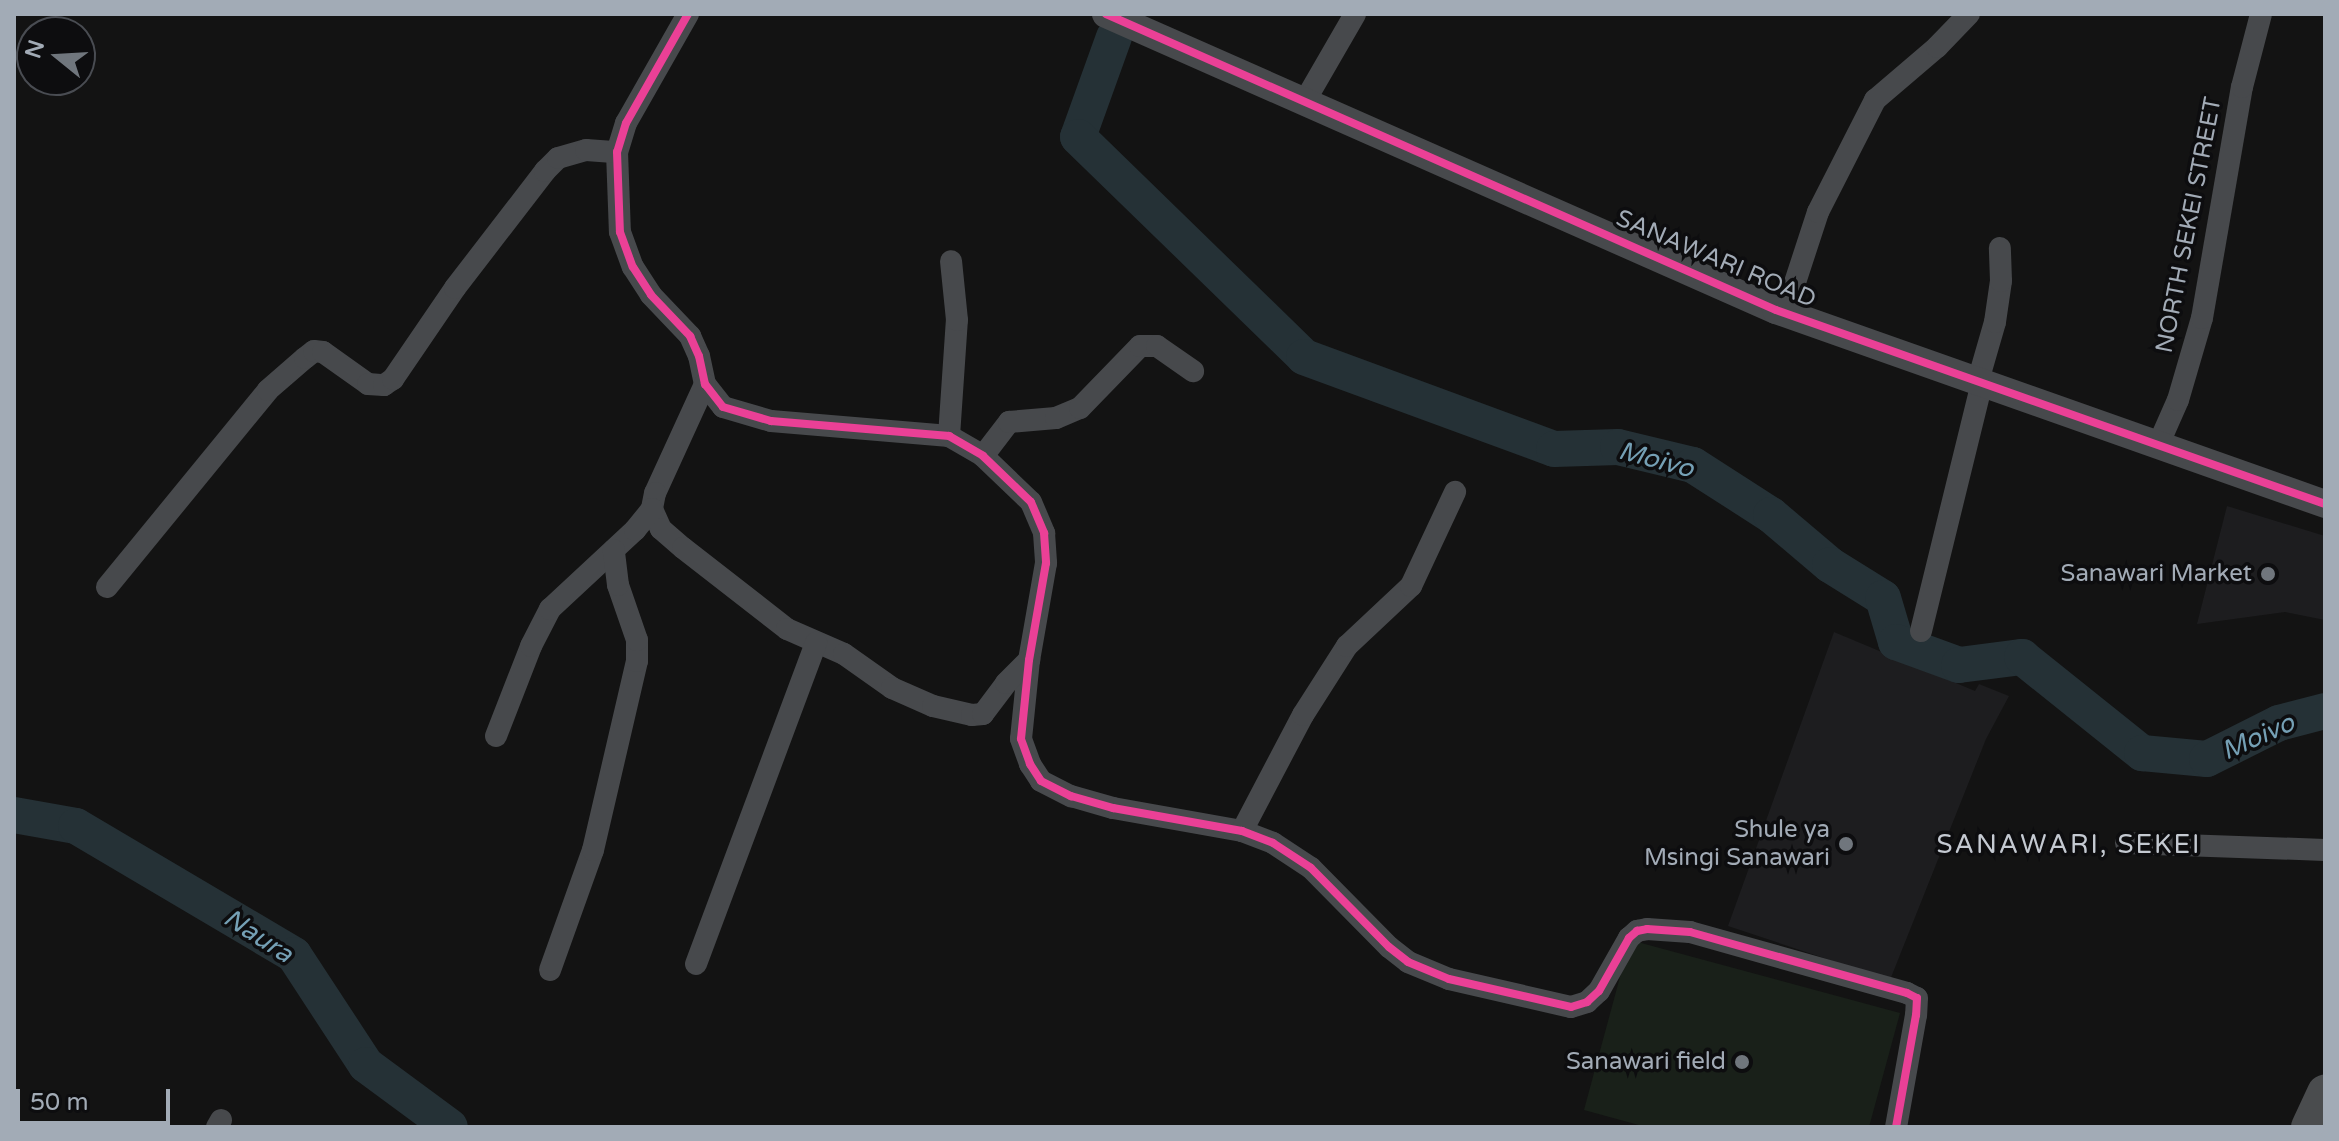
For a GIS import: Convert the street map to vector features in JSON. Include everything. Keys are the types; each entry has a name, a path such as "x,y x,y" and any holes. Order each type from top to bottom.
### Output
{"highway":[{"path":"2309,1127 2325,1092"}],"street":[{"path":"688,14 626,123 617,152 620,232 633,267 651,295 690,336 699,356 705,384 723,407 771,421 909,430 949,436 983,456 1031,502 1044,533 1046,563 1029,660 1021,739 1030,764 1041,781 1071,796 1113,808 1242,831 1273,843 1311,868 1389,947 1408,962 1449,979 1571,1007 1587,1002 1599,991 1629,938 1637,931 1647,929 1690,932 1907,993 1917,998 1916,1015 1896,1127"},
{"name":"SANAWARI ROAD","path":"1106,14 1306,99 1785,313 2325,504"},
{"path":"1306,99 1355,14"},
{"path":"1785,313 1818,212 1875,100 1937,47 1969,14"},
{"name":"NORTH SEKEI STREET","path":"2159,443 2178,400 2202,318 2242,87 2261,14"},
{"path":"107,587 277,382 314,351 334,357 368,384 384,385 393,379 455,288 545,171 558,158 586,150 617,152"},
{"path":"1921,631 1995,322 2001,281 2000,248"},
{"path":"949,436 957,320 951,261"},
{"path":"983,456 1009,422 1056,418 1080,408 1140,346 1157,346 1193,371"},
{"path":"496,736 531,646 550,609 614,550 652,509 655,493 705,384"},
{"path":"1242,831 1303,715 1347,646 1411,586 1455,492"},
{"path":"652,509 661,529 775,621 861,664 892,688 933,706 972,715 983,714 1006,683 1029,660"},
{"path":"550,970 593,850 637,661 637,640 618,585 614,550"},
{"path":"696,964 816,643"},
{"path":"2126,843 2325,850"}],"shaded area":[{"name":"Sanawari Market","path":"2227,506 2325,536 2325,620 2285,612 2197,624"},
{"path":"1834,632 1975,691 1979,684 2009,696 1986,739 1890,980 1728,926"},
{"name":"Sanawari field","path":"1630,940 1900,1013 1869,1127 1646,1127 1584,1110"}],"waterway":[{"name":"Moivo","path":"1114,37 1078,137 1304,357 1554,449 1618,447 1693,465 1771,515 1830,565 1883,598 1896,642 1959,665 2022,657 2142,753 2207,759 2279,723 2325,711"},
{"name":"Naura","path":"14,815 76,826 294,955 366,1065 450,1127"}],"cycle path":[{"path":"688,14 626,123 617,152 620,232 633,267 651,295 690,336 699,356 705,384 723,407 771,421 949,436 983,456 1031,502 1044,533 1046,563 1029,660 1021,739 1030,764 1041,781 1071,796 1113,808 1242,831 1273,843 1311,868 1389,947 1408,962 1449,979 1571,1007 1587,1002 1599,991 1629,938 1637,931 1647,929 1690,932 1907,993 1917,998 1916,1015 1896,1127"},
{"path":"1106,14 1776,310 2325,504"}],"place":[{"name":"Sanawari Market","path":"2268,574"},
{"name":"Shule ya Msingi Sanawari","path":"1846,844"},
{"name":"Sanawari field","path":"1742,1062"}],"district":[{"name":"SANAWARI, SEKEI","path":"2069,845"}]}
